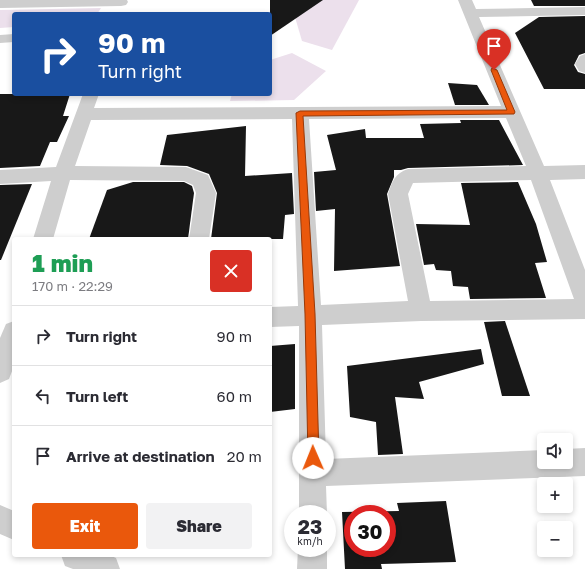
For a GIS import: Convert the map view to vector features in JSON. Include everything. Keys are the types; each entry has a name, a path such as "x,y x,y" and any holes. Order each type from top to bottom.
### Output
{"street":[{"path":"0,4 120,5"},
{"path":"585,11 468,7 537,172 585,299"},
{"path":"0,38 12,38"},
{"path":"585,59 583,64 585,68"},
{"path":"44,237 63,172 90,96"},
{"path":"84,114 512,112"},
{"path":"300,113 310,314 314,474 313,505"},
{"path":"0,177 63,172 186,174 201,180 206,193 199,237"},
{"path":"421,311 398,194 402,182 408,176 422,174 585,172"},
{"path":"272,317 310,314 421,311 585,309"},
{"path":"0,371 12,338"},
{"path":"314,474 585,462"},
{"path":"0,519 12,525"},
{"path":"80,557 105,569"},
{"path":"312,569 313,557"}],"shaded area":[{"path":"290,0 359,0 332,50 302,41"},
{"path":"101,8 98,12 12,12 12,27 0,28 0,10"},
{"path":"292,53 326,71 294,100 230,101 231,96 272,96 272,59"}],"building":[{"path":"270,0 323,0 272,35 272,12 270,12"},
{"path":"531,0 585,0 585,6 534,6"},
{"path":"585,16 585,53 579,55 574,65 578,72 585,74 585,89 544,89 515,33 539,17"},
{"path":"448,83 477,85 489,105 455,105"},
{"path":"0,94 12,94 12,96 69,96 63,116 69,116 57,142 50,142 40,166 0,168"},
{"path":"460,120 499,120 523,165 408,168 394,170 394,177 387,194 400,266 334,271 335,209 316,211 314,172 336,170 327,135 365,129 366,138 424,138 420,124 461,123"},
{"path":"246,126 245,176 292,173 294,214 285,215 283,239 272,239 272,237 211,237 217,193 209,174 187,166 160,165 167,135"},
{"path":"133,182 184,182 192,186 194,193 188,237 90,237 107,190"},
{"path":"518,182 536,224 547,262 535,263 546,298 470,299 468,287 453,286 451,271 436,270 434,264 424,265 416,224 470,225 461,183"},
{"path":"32,184 1,260 0,260 0,185"},
{"path":"505,321 530,396 502,396 484,322"},
{"path":"295,344 295,409 272,412 272,346"},
{"path":"481,349 484,364 419,382 424,399 395,397 403,454 378,455 376,422 350,417 347,366"},
{"path":"446,501 456,562 381,564 382,569 345,569 344,557 396,557 396,511 399,511 397,503"},
{"path":"342,512 344,512 344,550"}],"route":[{"path":"313,458 310,314 300,113 512,112 494,70"}]}
